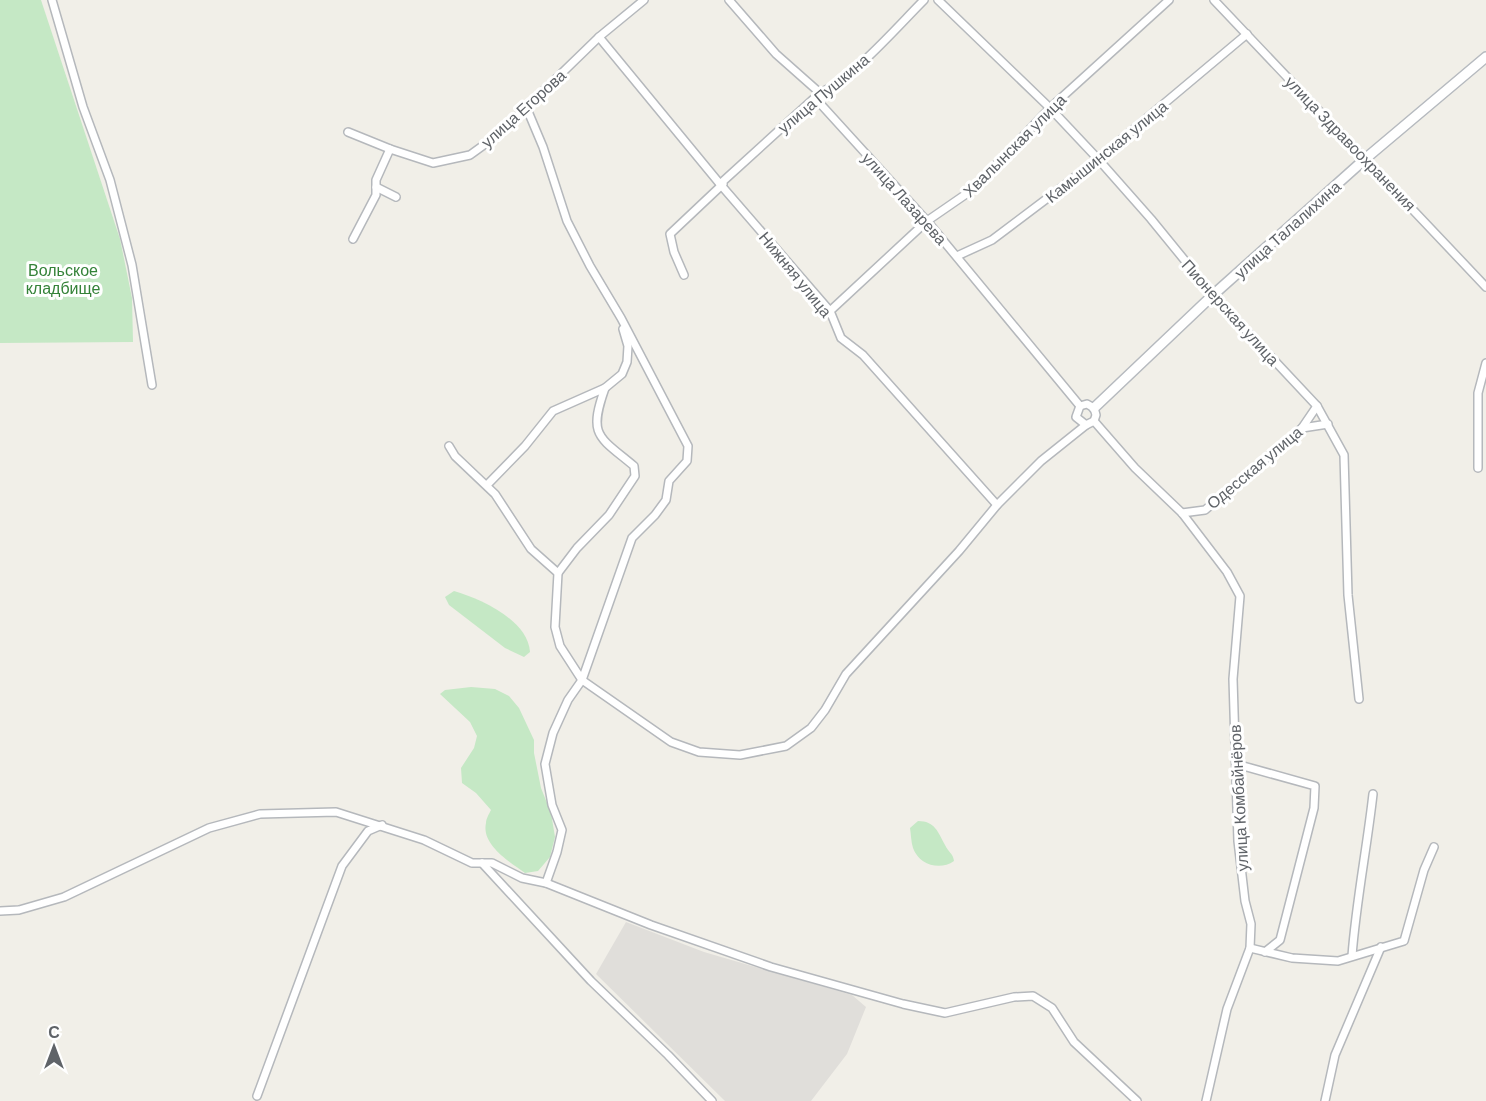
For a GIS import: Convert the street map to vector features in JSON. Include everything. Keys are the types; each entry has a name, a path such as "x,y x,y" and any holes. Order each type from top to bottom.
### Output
{"street":[{"path":"51,0 83,107 110,180 127,243 152,384"},
{"name":"улица Егорова","path":"348,132 433,163 470,155 499,134 599,37 644,0"},
{"name":"улица Лазарева","path":"729,0 776,54 818,96 927,221 1080,406"},
{"name":"улица Пушкина","path":"684,275 674,252 670,234 818,96 832,88 848,74 924,0"},
{"name":"Пионерская улица","path":"938,0 1050,108 1098,159 1151,219 1213,296 1317,406 1328,424 1344,455 1348,595 1359,699"},
{"name":"Хвалынская улица","path":"830,311 927,221 972,190 1050,108 1169,0"},
{"name":"улица Здравоохранения","path":"1214,0 1486,287"},
{"name":"Камышинская улица","path":"957,256 992,240 1098,159 1247,34"},
{"name":"Нижняя улица","path":"599,37 830,311 841,338 863,355 996,506"},
{"name":"улица Талалихина","path":"1094,408 1213,296 1365,159 1486,57"},
{"path":"527,109 543,147 567,221 688,446 687,461 669,481 666,500 655,515 632,538 582,680 568,700 553,733 545,764 552,805 562,830 546,883"},
{"path":"353,239 376,195 376,180 390,149"},
{"path":"376,187 396,196"},
{"path":"487,485 525,446 553,411 605,388 622,374 627,362 628,346 621,318"},
{"path":"1478,468 1478,393 1486,363"},
{"path":"605,388 597,410 595,427 605,442 634,466 635,476 609,515 577,548 558,573 555,627 560,646 582,680 671,742 699,752 740,754 786,746 811,728 825,710 846,674 959,551 996,506 1041,461 1094,421 1096,415 1094,408 1087,404 1080,406 1076,417 1086,425"},
{"name":"Одесская улица","path":"1182,513 1205,510 1302,428 1317,406"},
{"path":"1094,421 1135,468 1182,513"},
{"path":"1302,428 1328,424"},
{"path":"448,446 455,456 495,494 531,549 558,573"},
{"name":"улица Комбайнёров","path":"1182,513 1227,572 1240,596 1233,678 1238,841 1245,901 1251,924 1250,948 1227,1009 1206,1101"},
{"path":"1236,764 1315,786 1314,808 1280,940 1265,952"},
{"path":"1352,956 1355,914 1367,849 1373,794"},
{"path":"0,911 19,910 64,897 209,828 260,814 336,812 424,840 463,860 492,863 522,878 546,883 651,925 771,967 903,1004 945,1013 1014,997 1033,996 1052,1008 1074,1042 1137,1101"},
{"path":"257,1096 342,866 368,831 382,825"},
{"path":"1250,948 1292,958 1338,961 1404,941 1424,870 1434,847"},
{"path":"482,863 591,981 712,1101"},
{"path":"1325,1101 1335,1055 1381,947"}],"shaded area":[{"path":"626,922 704,952 852,995 866,1007 847,1054 811,1101 725,1101 596,974"}],"green space":[{"name":"Вольское кладбище","path":"0,0 41,0 120,239 132,298 133,342 0,343"},
{"path":"454,591 477,599 501,612 521,630 530,652 524,657 505,648 449,605 445,597"},
{"path":"471,687 495,689 509,696 519,708 534,740 534,753 541,788 551,813 555,837 550,857 538,871 525,873 492,846 486,831 486,820 491,810 476,793 462,783 461,768 474,748 477,736 470,722 440,694 445,690"},
{"path":"918,821 924,821 935,828 954,861 943,866 936,866 920,859 913,848 910,828"}]}
